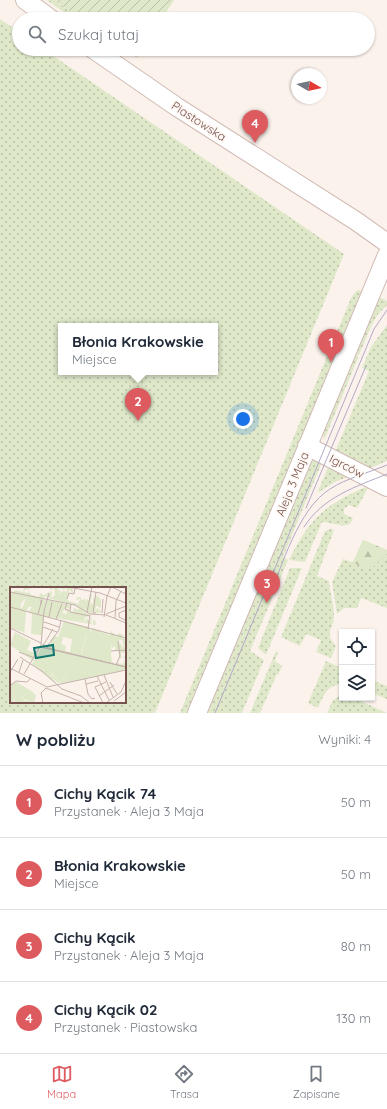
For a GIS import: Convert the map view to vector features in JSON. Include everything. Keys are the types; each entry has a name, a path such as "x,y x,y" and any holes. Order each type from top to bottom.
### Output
{"street":[{"path":"25,0 41,12"},
{"name":"Piastowska","path":"103,56 172,103 356,221 387,243"},
{"name":"Aleja 3 Maja","path":"197,713 387,255"},
{"name":"Igrców","path":"307,446 387,487"}],"green space":[{"path":"47,0 54,0 71,12 63,12"},
{"path":"54,0 174,0 166,12 71,12"},
{"path":"0,19 12,27 12,56 53,56 344,254 155,713 0,713"},
{"path":"357,290 362,291 187,713 180,713 351,298"},
{"path":"379,297 387,301 387,305 378,314 372,324 359,355 357,355 358,358 324,440 323,432"},
{"path":"387,325 387,461 368,469 335,452 369,371 362,368 371,347"},
{"path":"314,460 322,462 283,557 288,560 250,651 264,660 242,713 206,713 310,463"},
{"path":"329,465 350,476 335,482 319,492 318,491"},
{"path":"369,486 357,508 349,505 344,509 344,514 353,518 350,524 340,525 322,522 305,562 289,560 304,534 320,514 341,499"},
{"path":"331,529 334,530 317,576 329,581 334,616 330,631 330,638 336,646 331,658 316,652 321,640 306,634 300,646 281,637 325,531"},
{"path":"363,540 387,550 387,608 361,598 357,608 344,608 337,614 332,582 343,559 353,562"},
{"path":"363,540 387,550 387,554 372,568 353,563"},
{"path":"290,568 302,568 266,655 258,648"},
{"path":"276,651 278,653 275,661 282,666 260,713 250,713"},
{"path":"326,661 339,667 339,685 333,686 326,692 318,708 308,703"},
{"path":"375,681 387,686 387,699 375,694"},
{"path":"339,697 339,701 361,701 387,713 327,713 333,700"}],"tram line":[{"path":"215,713 374,329 387,310"},
{"path":"306,508 366,366"},
{"path":"268,600 292,539 309,510 319,498 330,489 343,482 387,465"},
{"path":"304,527 320,508 330,500 387,474"}],"place":[{"name":"Cichy Kącik 02","path":"255,143"},
{"name":"Cichy Kącik 74","path":"331,362"},
{"name":"Błonia Krakowskie","path":"138,421"},
{"name":"Cichy Kącik","path":"267,603"}]}
